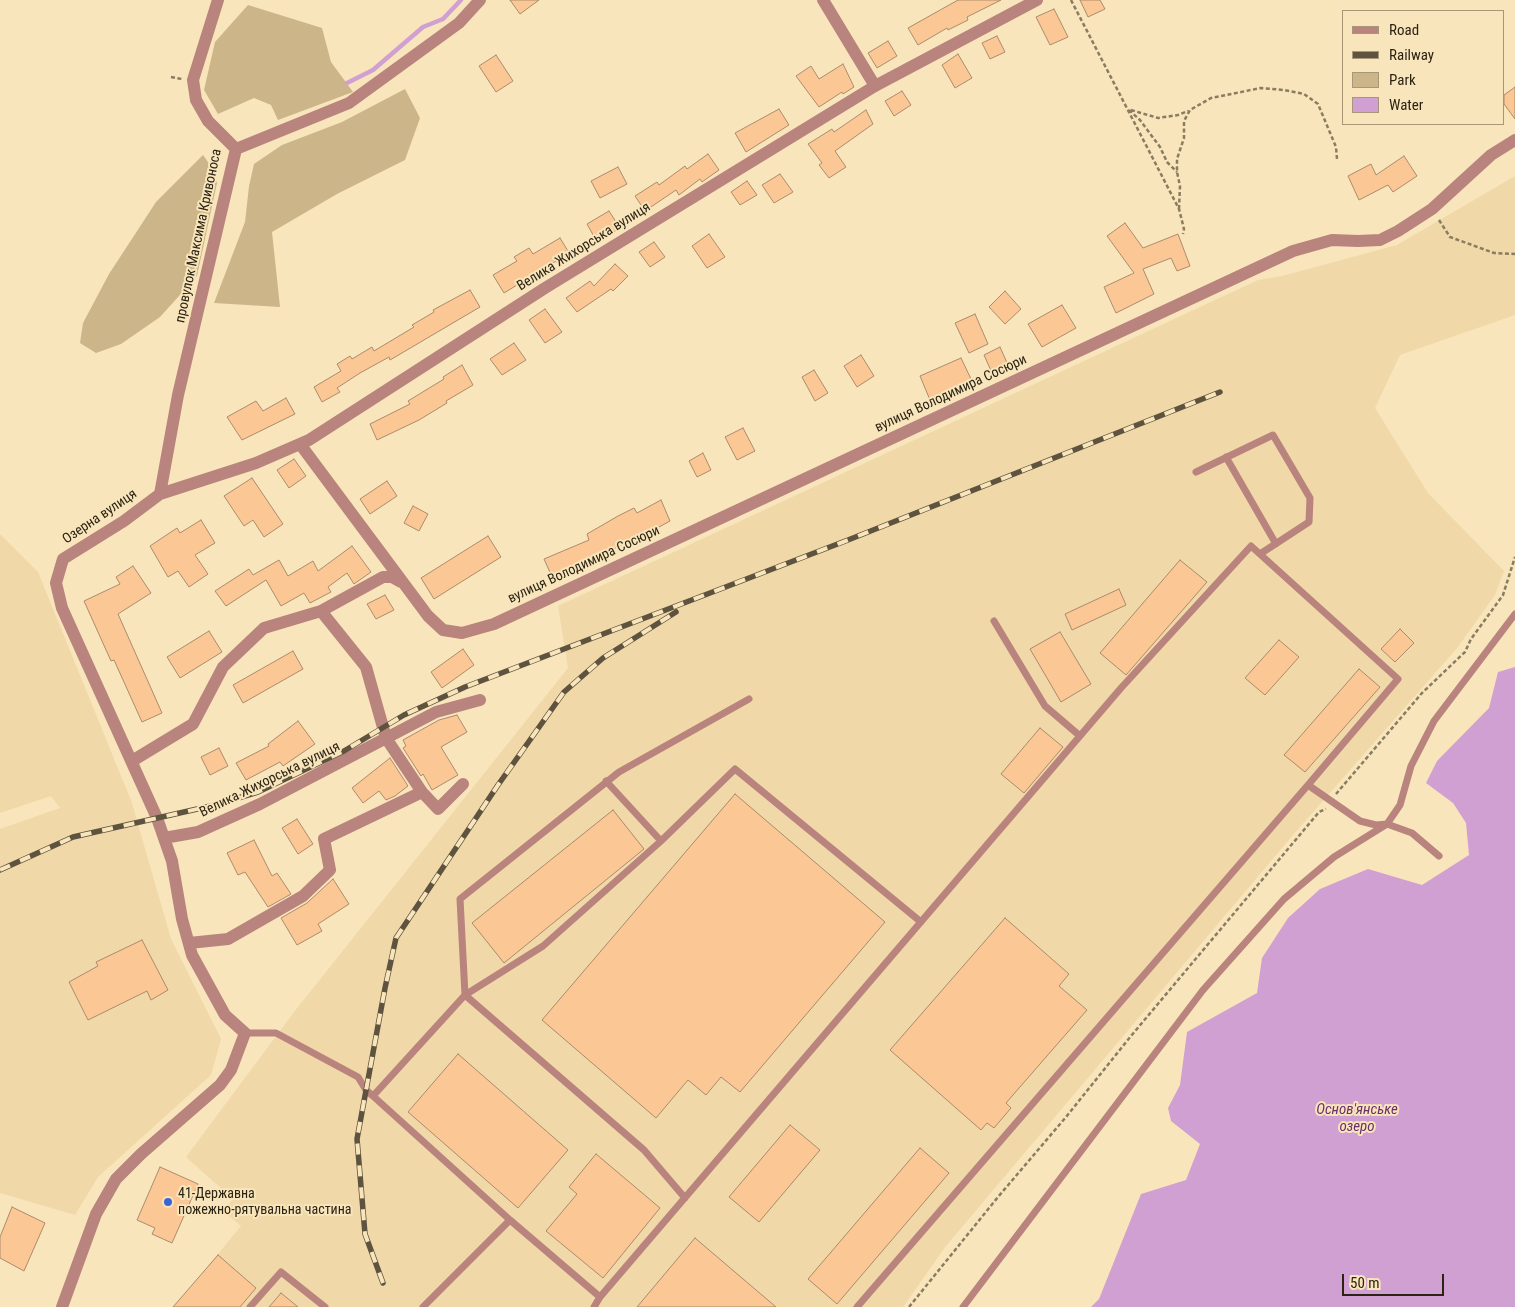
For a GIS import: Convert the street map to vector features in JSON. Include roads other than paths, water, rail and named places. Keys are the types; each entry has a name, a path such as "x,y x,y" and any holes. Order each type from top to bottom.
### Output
{"street":[{"name":"провулок Максима Кривоноса","path":"160,494 178,395 236,149 208,121 196,100 194,90 193,80 218,0"},
{"path":"236,149 349,102 459,23 480,0"},
{"path":"823,0 875,86"},
{"name":"Велика Жихорська вулиця","path":"300,444 545,288 875,86 1038,0"},
{"name":"вулиця Володимира Сосюри","path":"401,582 428,616 443,630 462,633 494,624 1293,251 1332,240 1358,242 1380,240 1432,209 1491,155 1515,140"},
{"path":"300,444 401,582"},
{"name":"Озерна вулиця","path":"245,1033 225,1015 192,955 182,919 172,861 158,818 62,608 56,583 63,560 160,494 256,463 300,444"},
{"path":"132,761 193,724 223,667 264,628 322,611 383,577 392,577 401,582"},
{"path":"322,611 366,667 386,738 422,792 438,809 463,784"},
{"name":"Велика Жихорська вулиця","path":"164,838 198,832 260,804 436,712 480,700"},
{"path":"189,943 228,939 303,896 330,870 324,839 422,792"},
{"path":"62,1307 96,1214 116,1179 141,1154 220,1085 231,1070 245,1033"}],"lane":[{"path":"1196,472 1273,435 1310,498 1309,522 1260,554"},
{"path":"1226,457 1276,544"},
{"path":"594,1307 1121,688 1251,546 1398,679 1308,786 857,1307"},
{"path":"963,1307 1203,990 1284,899 1334,857 1387,824 1400,805 1411,766 1434,721 1515,614"},
{"path":"994,621 1045,706 1080,736"},
{"path":"685,1198 644,1150 465,995 460,899 619,772 750,699"},
{"path":"373,1096 465,995 543,946 660,841 735,769 921,922"},
{"path":"606,781 660,841"},
{"path":"1308,786 1360,821 1376,825 1387,824 1412,833 1439,856"},
{"path":"245,1033 276,1033 358,1077 366,1090 600,1298"},
{"path":"424,1307 510,1220"},
{"path":"250,1307 281,1272 325,1307"}],"water":[{"name":"Основ'янське озеро","path":"1515,667 1515,1307 1091,1307 1099,1299 1141,1194 1186,1180 1200,1144 1171,1121 1168,1108 1180,1085 1187,1032 1257,993 1262,958 1288,918 1320,889 1368,869 1422,885 1469,855 1466,823 1453,803 1426,783 1437,761 1489,708 1498,672"}],"waterway":[{"path":"347,83 373,70 423,27 443,19 461,0"}],"railway":[{"path":"0,870 73,837 215,805 258,792 344,751 404,715 465,687 848,540 1220,392"},
{"path":"383,1283 365,1234 357,1139 396,938 498,785 564,692 603,658 676,612"}],"place":[{"name":"41-Державна пожежно-рятувальна частина","path":"168,1202"}]}
